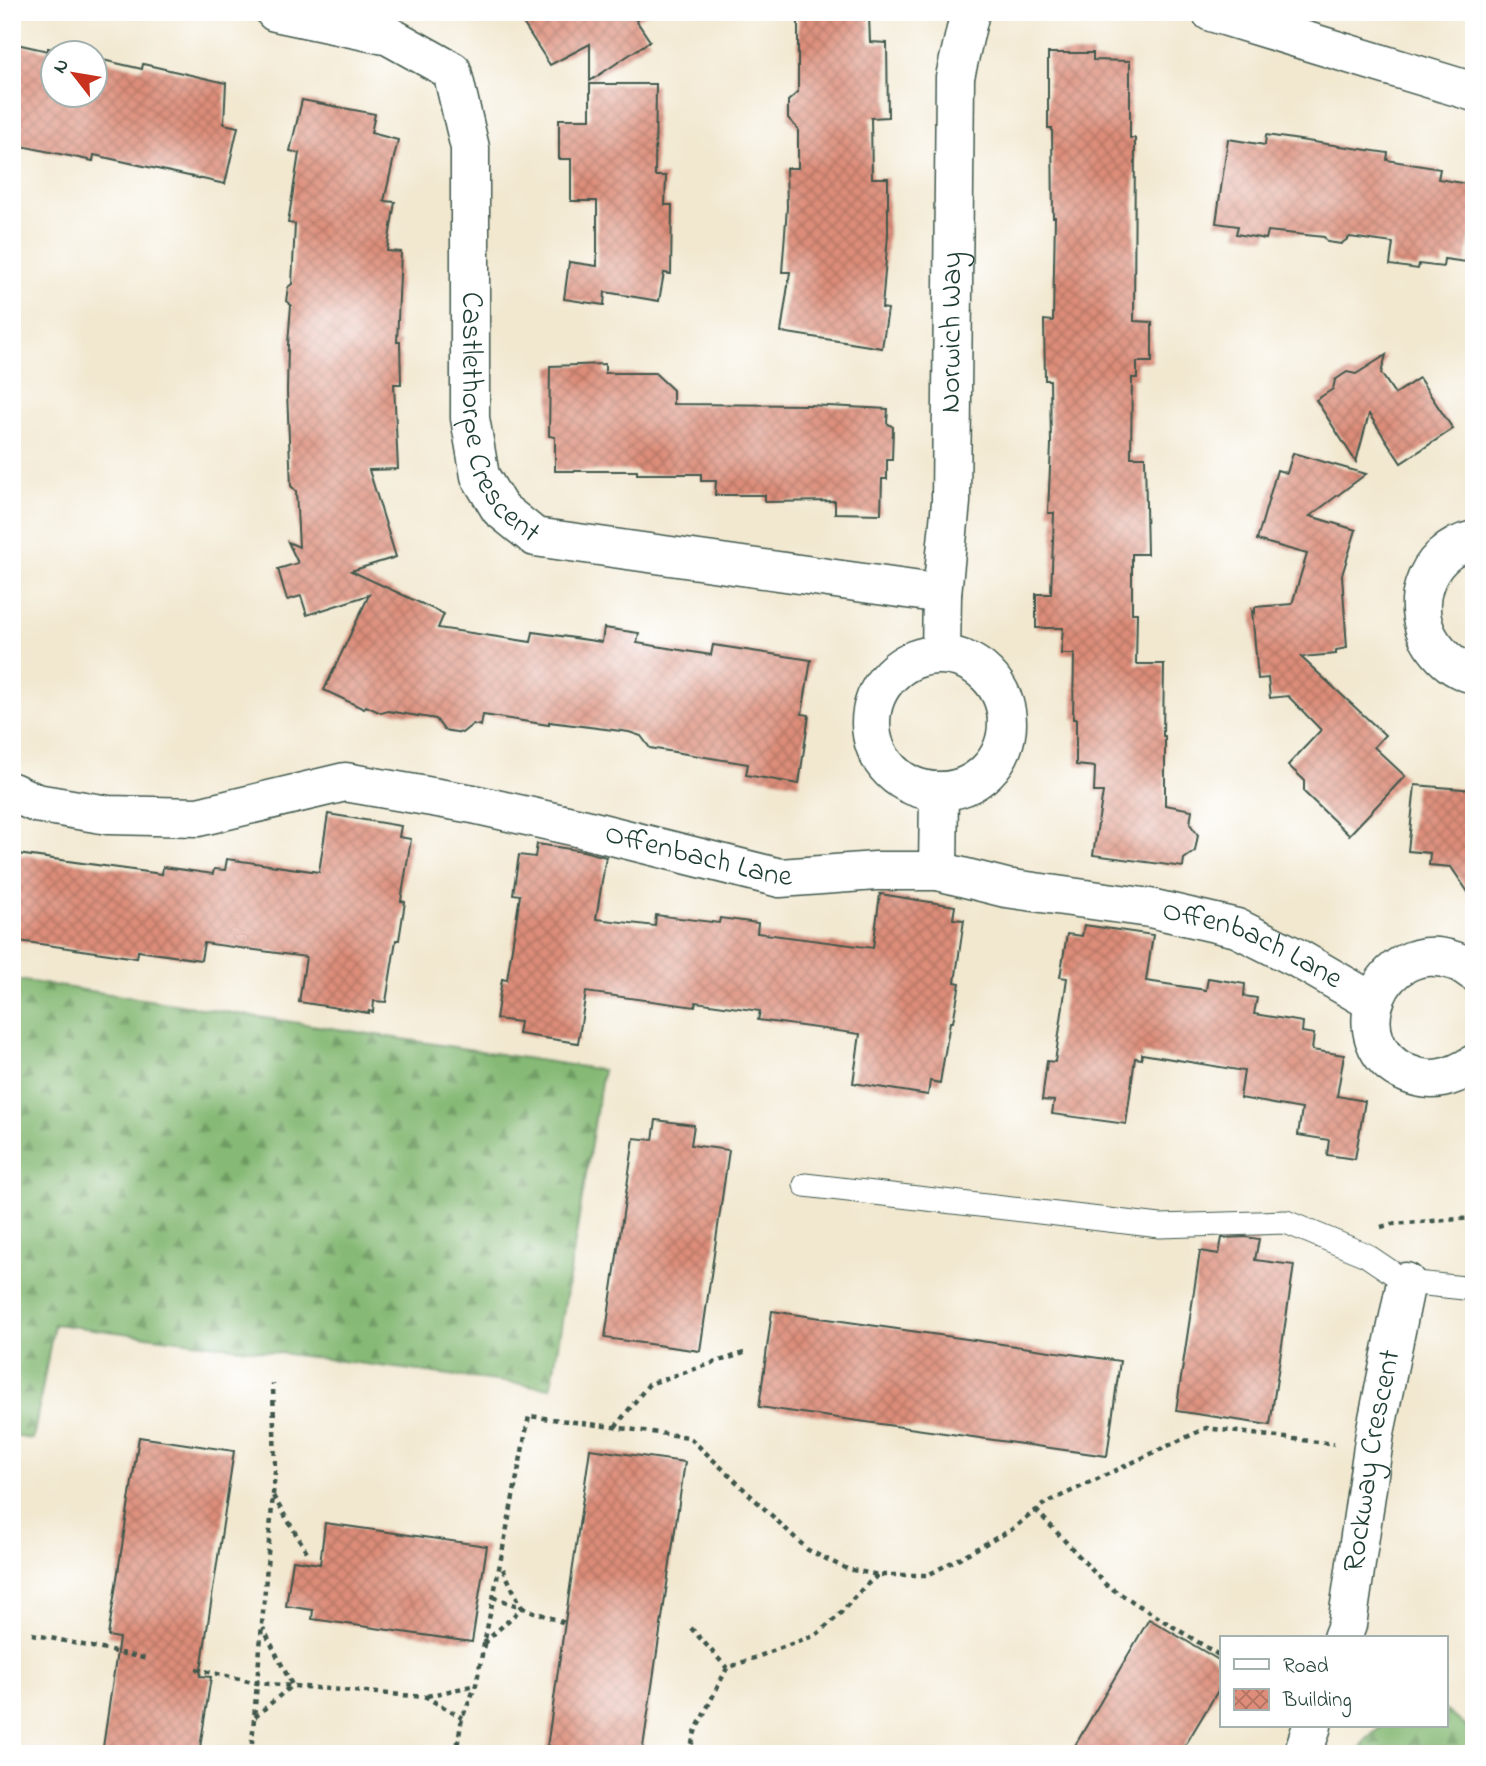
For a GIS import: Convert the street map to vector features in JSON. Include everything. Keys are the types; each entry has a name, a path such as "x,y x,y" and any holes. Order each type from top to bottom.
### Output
{"street":[{"name":"Castlethorpe Crescent","path":"275,12 389,36 452,71 470,149 470,418 480,476 500,509 535,537 942,594"},
{"name":"Norwich Way","path":"941,654 942,594 951,502 955,77 970,12"},
{"path":"1211,12 1474,92"},
{"path":"1474,540 1464,542 1443,555 1428,573 1420,596 1421,620 1430,642 1446,661 1466,673 1474,674"},
{"path":"941,654 964,659 984,671 999,689 1007,712 1007,736 999,758 983,776 962,788 939,792 917,789 898,779 883,763 873,744 870,722 874,702 884,682 899,667 919,658 941,654"},
{"name":"Offenbach Lane","path":"12,792 36,803 108,815 198,817 345,782 473,804 780,878 876,871 938,871 1006,888 1150,908 1237,928 1297,958 1373,1002"},
{"path":"938,871 939,792"},
{"name":"Offenbach Lane","path":"1474,972 1457,961 1437,957 1416,959 1396,968 1382,983 1373,1002 1371,1021 1375,1041 1385,1058 1400,1071 1419,1078 1438,1080 1458,1074 1474,1064"},
{"name":"Rockway Crescent","path":"1343,1636 1347,1625 1375,1433 1406,1282"},
{"path":"1303,1754 1311,1728"}],"lane":[{"path":"805,1185 1160,1226 1286,1222 1366,1255 1406,1282 1474,1289"}],"path":[{"path":"1335,1242 1392,1224 1474,1218"},
{"path":"614,1427 649,1384 747,1352"},
{"path":"251,1754 275,1471 273,1384"},
{"path":"456,1754 462,1718 476,1685 529,1416 689,1437 808,1550 847,1569 879,1575 928,1575 1011,1530 1044,1504 1206,1428 1373,1450"},
{"path":"273,1495 307,1552"},
{"path":"1036,1510 1106,1586 1220,1656"},
{"path":"500,1563 522,1608"},
{"path":"689,1754 695,1732 727,1668 816,1635 879,1575"},
{"path":"493,1597 565,1623"},
{"path":"484,1644 522,1608"},
{"path":"262,1627 292,1685"},
{"path":"691,1629 727,1668"},
{"path":"32,1634 148,1659"},
{"path":"197,1669 257,1683 426,1696 476,1685"},
{"path":"254,1717 292,1685"},
{"path":"426,1696 462,1718"},
{"path":"1020,1754 1027,1752"}],"green space":[{"path":"12,979 603,1070 551,1388 54,1324 33,1439 12,1436"},
{"path":"1448,1712 1474,1733 1474,1754 1357,1754 1366,1740 1380,1728 1448,1728"}],"building":[{"path":"516,12 651,12 636,20 650,41 590,81 590,44 550,65"},
{"path":"798,15 869,16 870,42 887,43 888,117 871,118 872,178 888,178 888,235 882,308 888,309 882,348 781,332 790,272 782,272 787,207 786,168 798,168 798,129 788,118 788,101 798,92"},
{"path":"12,43 38,49 38,108 108,108 108,61 142,69 143,64 226,83 224,124 238,127 225,184 94,155 93,161 12,144"},
{"path":"1048,53 1093,53 1093,60 1130,61 1130,138 1135,138 1134,321 1152,322 1152,362 1137,362 1137,378 1132,378 1131,457 1145,457 1147,554 1132,554 1132,613 1137,613 1136,664 1164,664 1165,805 1192,810 1190,824 1198,835 1195,851 1184,859 1183,867 1093,855 1103,792 1094,792 1095,767 1076,765 1076,719 1073,719 1074,654 1061,654 1063,628 1036,628 1036,594 1051,594 1054,513 1048,513 1050,380 1045,380 1044,320 1053,321 1055,217 1052,128 1048,128"},
{"path":"590,84 656,84 655,176 666,176 665,205 672,205 671,274 664,273 659,301 605,292 604,305 564,299 569,262 597,266 597,201 571,201 571,159 559,159 559,119 590,119"},
{"path":"302,100 375,114 371,133 398,140 384,201 395,202 387,251 401,252 397,342 400,342 401,384 394,384 398,469 369,470 396,557 351,571 444,614 438,628 531,642 533,632 602,642 604,628 639,633 637,643 711,655 713,645 811,660 802,714 809,715 799,784 746,775 748,764 650,748 641,736 629,732 549,722 549,725 483,715 481,726 473,724 462,733 444,730 436,719 388,711 381,713 366,706 364,709 324,690 369,595 307,615 301,596 287,600 278,569 298,563 288,542 299,547 296,491 291,486 287,392 291,305 286,301 288,287 292,284 295,224 288,223 299,153 290,151"},
{"path":"1266,135 1388,153 1387,160 1440,169 1438,179 1474,185 1474,214 1466,262 1444,259 1443,267 1419,264 1418,269 1390,265 1393,243 1350,237 1341,244 1328,242 1324,237 1268,231 1266,239 1236,234 1238,226 1216,223 1228,139 1265,145"},
{"path":"1386,355 1381,373 1395,394 1419,378 1453,429 1401,463 1369,414 1356,462 1316,400 1333,389 1335,380 1347,372 1356,374"},
{"path":"605,364 605,373 655,373 673,390 673,404 808,405 888,409 887,423 893,427 892,460 887,460 887,479 882,479 881,514 835,513 835,501 765,502 765,495 715,495 716,481 701,481 701,474 555,471 555,437 549,436 550,366"},
{"path":"1293,453 1366,474 1310,516 1356,530 1342,575 1347,648 1336,650 1336,654 1301,657 1385,735 1374,747 1405,776 1349,835 1304,792 1304,780 1288,765 1321,730 1288,696 1270,698 1268,678 1258,679 1252,610 1255,614 1255,607 1292,604 1307,554 1257,540 1277,470 1287,473"},
{"path":"1415,785 1474,790 1474,901 1451,867 1429,865 1430,853 1408,851"},
{"path":"328,814 401,826 399,837 411,839 401,901 405,902 386,1002 374,1001 373,1012 299,1002 306,957 204,943 201,960 138,951 137,958 12,940 12,864 16,865 17,854 162,874 163,867 213,874 214,869 225,870 227,859 319,872"},
{"path":"537,844 606,857 596,919 655,926 656,915 719,923 720,918 758,923 757,933 873,948 880,894 955,906 953,919 964,920 955,982 960,983 953,1022 950,1022 940,1083 930,1081 928,1095 853,1083 860,1034 758,1020 760,1011 696,1002 695,1007 586,992 578,1043 518,1034 520,1022 496,1019 502,979 507,980 520,895 513,894 519,855 535,857"},
{"path":"1084,925 1153,935 1146,981 1206,990 1208,978 1245,984 1244,996 1257,998 1254,1014 1303,1022 1302,1032 1314,1034 1312,1050 1344,1055 1337,1096 1365,1101 1355,1159 1327,1155 1329,1140 1298,1135 1302,1109 1240,1098 1244,1071 1142,1054 1142,1059 1135,1058 1126,1124 1052,1114 1054,1101 1042,1100 1047,1061 1055,1062 1067,978 1060,977 1067,934 1082,936"},
{"path":"656,1120 694,1125 691,1145 729,1150 700,1351 605,1338 634,1138 653,1140"},
{"path":"1222,1238 1259,1239 1255,1260 1294,1265 1270,1425 1176,1411 1200,1251 1219,1254"},
{"path":"772,1311 1120,1361 1107,1456 759,1407"},
{"path":"139,1437 234,1451 200,1676 211,1677 199,1754 102,1754 119,1638 108,1636"},
{"path":"590,1449 685,1462 642,1754 546,1754"},
{"path":"325,1523 487,1546 472,1642 312,1619 313,1610 286,1606 293,1560 320,1564"},
{"path":"1149,1619 1220,1661 1220,1687 1180,1754 1070,1754"}]}
